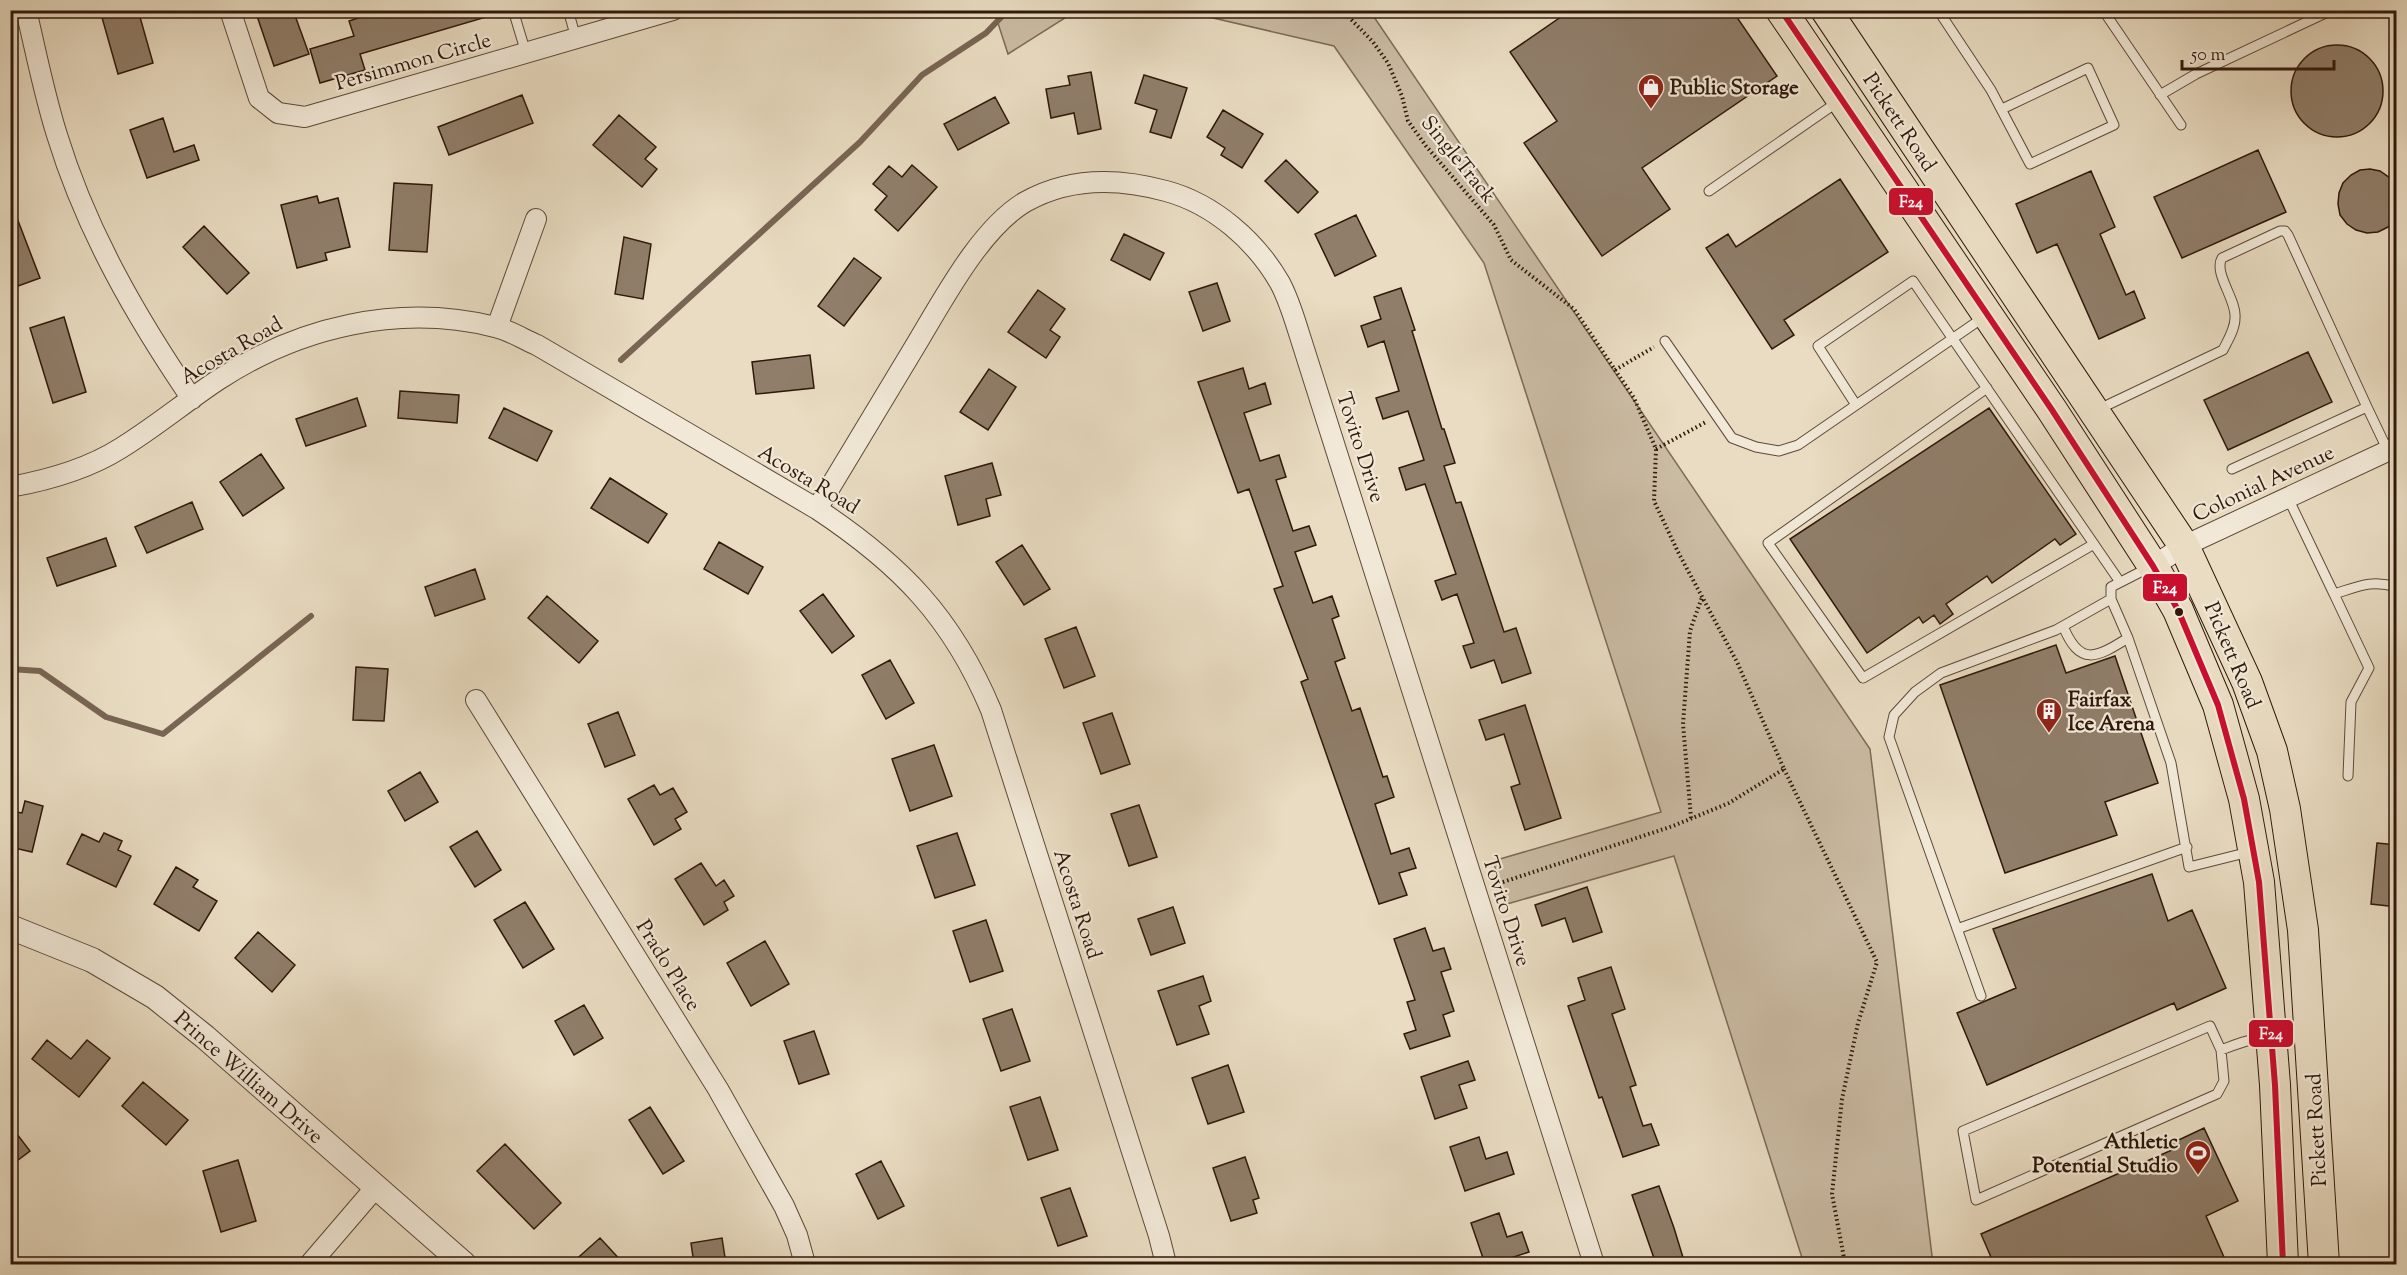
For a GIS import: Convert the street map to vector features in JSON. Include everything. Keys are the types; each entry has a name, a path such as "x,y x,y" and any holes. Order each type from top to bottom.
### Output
{"main road":[{"name":"Pickett Road","path":"1781,10 2052,410 2153,566 2178,610 2218,705 2244,799 2259,882 2271,1034 2283,1264"},
{"name":"Pickett Road","path":"1827,11 2184,546 2247,682 2272,752 2285,809 2303,930 2324,1264"}],"street":[{"path":"26,10 57,136 92,228 118,281 165,360 192,399"},
{"name":"Persimmon Circle","path":"230,10 259,98 278,113 305,117 673,10"},
{"name":"Tovito Drive","path":"817,509 948,292 989,233 1025,203 1050,190 1087,182 1149,186 1175,193 1205,207 1228,223 1252,245 1266,261 1287,298 1594,1264"},
{"path":"497,327 536,219"},
{"name":"Acosta Road","path":"10,487 66,473 95,462 121,448 219,380 278,347 307,335 344,325 376,319 411,318 449,320 497,327 573,366 817,509 879,554 917,590 952,633 979,682 998,732 1166,1264"},
{"name":"Colonial Avenue","path":"2153,566 2184,546 2392,449"},
{"name":"Prado Place","path":"476,700 718,1089 784,1206 797,1234 805,1264"},
{"name":"Prince William Drive","path":"10,927 92,960 155,997 205,1036 464,1264"},
{"path":"310,1264 376,1187"}],"lane":[{"path":"513,10 525,53"},
{"path":"568,10 576,38"},
{"path":"1938,10 2002,109 2030,164 2114,125 2088,68 2002,109"},
{"path":"2103,10 2181,125"},
{"path":"2160,95 2196,74 2332,10"},
{"path":"1708,191 1841,100"},
{"path":"2094,412 2223,350 2235,320 2235,306 2220,272 2219,262 2222,258 2280,231 2285,231 2367,406 2392,449"},
{"path":"1856,405 1818,346 1913,280 2120,582"},
{"path":"1665,341 1732,438 1756,447 1779,451 1798,445 1986,315"},
{"path":"1987,388 1768,543 1863,678 2094,544"},
{"path":"2232,469 2367,406"},
{"path":"2288,498 2369,668 2351,702 2348,776"},
{"path":"2153,566 2111,587 2111,598 2128,638 2171,764 2189,867 2254,851"},
{"path":"2334,594 2372,582 2397,587"},
{"path":"1981,996 1889,737 1894,715 1915,692 1941,673 2063,626 2111,598"},
{"path":"2063,626 2071,644 2078,651 2088,655 2099,654 2128,638"},
{"path":"1957,929 2187,847"},
{"path":"2210,1026 2221,1050 2224,1082 2217,1094 1976,1200 1962,1131 2210,1026"},
{"path":"2221,1050 2249,1039 2271,1034 2310,1035"}],"path":[{"name":"SingleTrack","path":"1342,10 1373,42 1388,63 1402,96 1408,121 1440,164 1494,225 1511,260 1574,309 1581,318 1634,398 1656,449"},
{"path":"1615,370 1665,341"},
{"path":"1717,416 1656,449 1654,501 1737,662 1784,769 1877,962 1858,1023 1842,1099 1832,1194 1844,1258 1849,1264"},
{"path":"1691,818 1683,724 1690,631 1702,597"},
{"path":"1476,891 1672,826 1729,803 1784,769"}],"shaded area":[{"path":"994,10 1076,11 1008,54"},
{"path":"1183,11 1370,11 1870,749 1933,1264 1804,1264 1674,856 1507,904 1493,861 1661,812 1484,263 1334,46"}],"building":[{"path":"111,10 138,10 153,63 118,74 101,14"},
{"path":"255,10 293,10 309,54 274,66"},
{"path":"382,10 493,10 493,15 360,54 365,70 320,83 310,49 354,36 349,21"},
{"name":"Public Storage","path":"1571,10 1732,10 1777,76 1642,168 1670,209 1602,256 1524,143 1557,121 1510,52"},
{"path":"2337,45 2355,48 2370,58 2380,73 2383,91 2380,109 2370,124 2355,134 2337,137 2319,134 2304,124 2294,109 2291,91 2294,73 2304,58 2319,48"},
{"path":"1091,72 1101,129 1078,134 1074,113 1051,118 1046,89 1070,85 1068,76"},
{"path":"1144,75 1187,88 1171,138 1150,132 1157,110 1135,103"},
{"path":"522,95 533,123 449,155 438,127"},
{"path":"995,97 1009,123 958,150 944,124"},
{"path":"1223,110 1263,134 1242,168 1221,155 1225,148 1207,137"},
{"path":"619,115 656,147 645,159 657,169 642,187 593,145"},
{"path":"163,118 174,152 194,145 199,160 147,178 130,130"},
{"path":"2258,150 2286,212 2182,258 2154,197"},
{"path":"1286,160 1318,192 1298,213 1265,181"},
{"path":"912,165 937,187 898,231 875,210 887,196 873,184 889,166 902,177"},
{"path":"2360,170 2380,171 2397,183 2397,219 2378,232 2367,233 2347,224 2340,215 2338,204 2343,183"},
{"path":"2091,171 2115,227 2100,234 2126,295 2134,291 2145,318 2099,339 2057,244 2037,253 2016,204"},
{"path":"1840,179 1888,252 1784,320 1794,335 1772,349 1706,248 1728,234 1736,247"},
{"path":"394,183 432,185 427,252 389,250"},
{"path":"317,196 319,203 338,198 350,247 325,253 327,260 297,268 281,205"},
{"path":"12,205 40,278 10,289 10,206"},
{"path":"1356,215 1376,256 1335,276 1315,234"},
{"path":"204,226 249,273 227,294 183,247"},
{"path":"1124,234 1164,253 1150,280 1111,260"},
{"path":"624,237 651,244 643,299 615,294"},
{"path":"854,258 881,278 844,326 818,306"},
{"path":"1217,283 1230,321 1203,331 1189,292"},
{"path":"1401,288 1442,429 1444,429 1455,463 1444,466 1456,503 1461,502 1504,632 1516,628 1531,673 1502,683 1494,660 1471,668 1463,646 1474,643 1457,594 1442,600 1435,581 1456,574 1425,484 1406,490 1399,468 1424,460 1408,411 1383,419 1376,398 1399,391 1384,341 1368,347 1361,326 1381,319 1374,297"},
{"path":"1038,290 1065,309 1050,330 1060,337 1046,358 1008,332"},
{"path":"64,317 86,392 53,403 30,328"},
{"path":"2308,352 2332,402 2228,450 2204,400"},
{"path":"810,355 814,388 756,394 752,362"},
{"path":"1243,368 1249,389 1265,383 1271,404 1244,413 1260,461 1279,455 1286,477 1276,480 1293,531 1309,526 1316,545 1295,552 1313,603 1332,596 1339,616 1332,619 1345,658 1335,662 1352,711 1360,708 1383,777 1387,776 1394,797 1375,804 1391,854 1409,848 1416,868 1399,873 1407,895 1379,904 1301,682 1308,679 1274,589 1283,586 1249,489 1238,493 1198,382"},
{"path":"989,369 1016,387 988,430 960,412"},
{"path":"400,391 459,395 457,423 398,418"},
{"path":"357,398 366,426 306,446 296,419"},
{"path":"504,408 552,431 537,461 489,438"},
{"path":"1989,408 2076,534 2060,545 2055,539 1992,583 1987,576 1946,604 1953,614 1940,624 1934,615 1923,623 1919,617 1867,653 1790,539"},
{"path":"261,454 284,488 243,516 220,482"},
{"path":"992,463 1001,495 986,499 990,516 958,525 945,476"},
{"path":"610,478 667,514 648,543 591,508"},
{"path":"192,502 203,529 147,553 135,527"},
{"path":"106,538 116,566 57,586 47,558"},
{"path":"719,542 763,567 748,594 704,569"},
{"path":"1022,545 1050,589 1024,605 996,562"},
{"path":"475,569 485,599 435,616 425,587"},
{"path":"823,594 854,636 832,653 800,611"},
{"path":"547,596 598,641 579,663 528,618"},
{"path":"1076,627 1095,676 1064,688 1045,639"},
{"name":"Fairfax Ice Arena","path":"2056,645 2066,673 2115,656 2158,783 2105,802 2117,835 2005,873 1940,685"},
{"path":"890,660 914,703 886,719 862,675"},
{"path":"356,667 388,669 384,721 353,720"},
{"path":"1525,705 1561,818 1525,830 1511,787 1520,784 1504,734 1486,740 1479,720"},
{"path":"618,712 635,755 605,767 588,724"},
{"path":"1112,713 1130,764 1101,774 1083,723"},
{"path":"934,745 952,796 910,811 892,759"},
{"path":"420,772 438,802 405,821 388,791"},
{"path":"654,785 660,795 673,788 687,812 675,819 681,829 654,845 628,799"},
{"path":"25,801 43,806 32,852 10,847 10,811 22,813"},
{"path":"1139,805 1157,857 1129,866 1111,814"},
{"path":"477,831 501,870 475,887 450,847"},
{"path":"104,833 122,841 118,850 131,856 116,887 67,864 82,834 99,842"},
{"path":"957,833 975,885 935,898 917,846"},
{"path":"2377,843 2397,845 2397,907 2371,904"},
{"path":"701,863 716,886 724,880 734,896 724,902 728,910 704,925 675,879"},
{"path":"176,867 198,880 193,887 217,901 199,931 154,904"},
{"path":"2152,874 2168,921 2192,910 2226,988 2177,1010 2174,1003 1987,1085 1957,1013 2016,988 1993,929"},
{"path":"1587,887 1602,932 1573,942 1565,918 1542,926 1535,905"},
{"path":"525,902 554,949 523,968 494,920"},
{"path":"1173,907 1185,943 1151,955 1138,919"},
{"path":"986,920 1003,971 970,982 953,931"},
{"path":"1425,928 1433,951 1444,948 1451,969 1441,972 1454,1011 1443,1015 1450,1036 1410,1049 1404,1034 1416,1030 1407,1002 1415,1000 1394,939"},
{"path":"258,932 295,965 272,992 235,958"},
{"path":"765,941 789,984 751,1006 727,963"},
{"path":"1611,967 1625,1009 1612,1014 1636,1085 1630,1087 1643,1126 1651,1124 1659,1145 1623,1157 1602,1097 1599,1098 1568,1006 1585,1000 1578,978"},
{"path":"1203,976 1211,1001 1199,1006 1209,1034 1177,1045 1158,991"},
{"path":"584,1005 603,1038 574,1055 555,1021"},
{"path":"1012,1009 1030,1061 1001,1071 983,1019"},
{"path":"814,1031 829,1074 799,1084 784,1041"},
{"path":"47,1040 71,1059 87,1040 110,1058 79,1097 32,1059"},
{"path":"1468,1061 1475,1080 1459,1085 1467,1108 1435,1119 1421,1077"},
{"path":"1228,1065 1244,1112 1208,1124 1192,1078"},
{"path":"143,1082 188,1120 166,1145 122,1106"},
{"path":"1040,1097 1058,1150 1028,1160 1010,1107"},
{"path":"650,1107 684,1161 663,1174 629,1120"},
{"path":"10,1125 30,1151 10,1166"},
{"path":"2204,1128 2238,1201 2206,1216 2227,1264 1994,1264 1981,1234 2172,1150 2168,1145"},
{"path":"1479,1137 1486,1159 1507,1152 1514,1174 1465,1191 1450,1147"},
{"path":"505,1144 561,1203 534,1229 477,1171"},
{"path":"1245,1157 1259,1198 1253,1200 1257,1213 1231,1221 1213,1168"},
{"path":"238,1160 256,1221 221,1232 203,1171"},
{"path":"881,1161 904,1206 878,1219 856,1174"},
{"path":"1659,1186 1685,1264 1656,1264 1632,1195"},
{"path":"1070,1188 1087,1236 1058,1246 1041,1198"},
{"path":"1499,1213 1507,1237 1522,1232 1529,1252 1492,1264 1485,1264 1471,1223"},
{"path":"600,1238 624,1264 571,1264"},
{"path":"722,1238 726,1264 694,1264 691,1243"}],"waterway":[{"path":"621,360 860,142 922,75 986,33 1008,10"},
{"path":"10,669 40,671 106,717 163,734 311,616"}],"transit line":[{"name":"F24","path":"1781,10 2052,410 2153,566 2178,610 2218,705 2244,799 2259,882 2275,1085 2283,1264"}],"place":[{"name":"Public Storage","path":"1651,110"},
{"name":"Fairfax Ice Arena","path":"2049,734"},
{"name":"Athletic Potential Studio","path":"2198,1176"}]}
